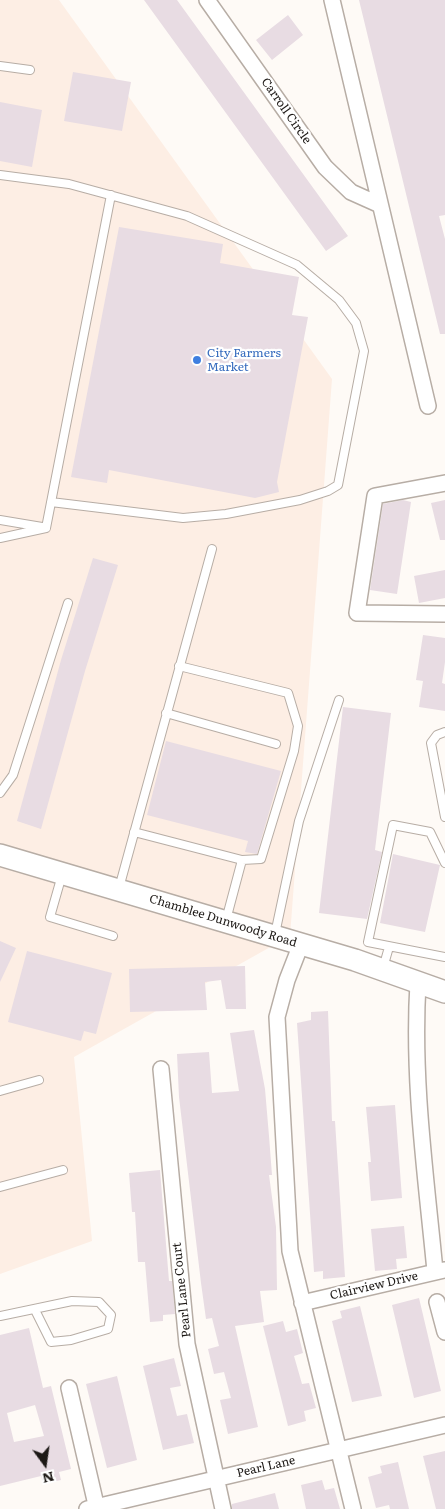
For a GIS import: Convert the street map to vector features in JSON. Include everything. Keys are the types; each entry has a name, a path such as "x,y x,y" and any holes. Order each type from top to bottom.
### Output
{"street":[{"name":"Carroll Circle","path":"207,0 325,168 351,192 380,205"},
{"path":"332,0 428,406"},
{"path":"445,483 375,496 357,612 445,614"},
{"name":"Chamblee Dunwoody Road","path":"0,854 301,944 445,992"},
{"path":"301,944 287,980 277,1018 290,1251 353,1509"},
{"path":"418,983 416,1028 417,1077 440,1270"},
{"name":"Pearl Lane Court","path":"160,1069 187,1344 223,1509"},
{"name":"Clairview Drive","path":"302,1303 440,1270"},
{"path":"437,1302 445,1332"},
{"path":"69,1388 94,1508"},
{"name":"Pearl Lane","path":"94,1508 445,1425"}],"lane":[{"path":"0,66 30,70"},
{"path":"0,175 69,184 187,216 297,266 339,300 356,323 364,351 338,484 328,491 300,500 226,514 184,518 51,502"},
{"path":"46,528 111,195"},
{"path":"0,520 46,528"},
{"path":"0,538 46,528"},
{"path":"119,890 212,549"},
{"path":"0,793 13,775 68,604"},
{"path":"134,832 242,860 262,859 294,751 298,726 288,692 179,666"},
{"path":"274,936 300,821 339,700"},
{"path":"166,713 276,744"},
{"path":"445,732 437,735 431,743 445,817"},
{"path":"445,863 430,832 393,825 368,942 389,948 445,957"},
{"path":"226,921 242,860"},
{"path":"62,873 50,917 113,936"},
{"path":"383,970 389,948"},
{"path":"0,1091 40,1080"},
{"path":"0,1187 63,1170"},
{"path":"0,1316 72,1301 99,1302 111,1315 108,1329 71,1340 51,1342 36,1310"}],"shaded area":[{"path":"0,0 59,0 332,379 290,936 74,1057 92,1241 0,1274"}],"building":[{"path":"144,0 177,0 348,236 326,251"},
{"path":"359,0 445,0 445,215 439,216 445,239 445,334 440,334"},
{"path":"288,15 303,35 272,60 256,40"},
{"path":"73,72 131,82 122,131 64,121"},
{"path":"0,102 42,110 32,167 0,161"},
{"name":"City Farmers Market","path":"119,227 223,244 220,263 299,277 292,315 308,317 277,482 279,492 255,498 109,470 107,483 71,477"},
{"path":"403,500 411,502 397,594 370,590 383,504"},
{"path":"445,500 445,540 440,540 431,503"},
{"path":"93,558 118,565 85,671 41,829 17,821 61,660"},
{"path":"445,570 445,598 419,603 414,576"},
{"path":"423,635 445,638 445,662 442,683 445,684 445,711 419,707 423,681 416,680"},
{"path":"343,707 391,713 375,850 382,852 367,919 319,913"},
{"path":"166,741 281,771 257,854 245,852 248,841 147,815"},
{"path":"393,854 440,865 425,932 380,923"},
{"path":"0,941 16,948 0,982"},
{"path":"27,951 112,973 96,1034 84,1031 81,1041 8,1022"},
{"path":"245,966 246,1009 226,1009 221,980 205,982 207,1010 130,1012 129,969"},
{"path":"328,1011 332,1121 335,1121 345,1277 323,1279 323,1271 314,1272 297,1023 311,1020 311,1012"},
{"path":"254,1030 265,1089 272,1175 269,1175 276,1227 277,1290 260,1291 264,1322 235,1326 258,1427 228,1434 220,1400 231,1398 224,1372 214,1374 208,1349 219,1346 212,1318 206,1319 179,1097 177,1054 209,1052 212,1093 239,1091 230,1033"},
{"path":"395,1105 402,1198 371,1201 368,1162 371,1162 366,1107"},
{"path":"160,1170 169,1281 172,1281 175,1314 163,1315 163,1321 150,1322 145,1262 138,1262 135,1212 132,1212 129,1173"},
{"path":"404,1226 407,1258 396,1259 397,1269 375,1271 371,1229"},
{"path":"419,1298 441,1391 414,1398 392,1305"},
{"path":"360,1306 382,1396 352,1402 332,1321 342,1318 340,1311"},
{"path":"283,1321 286,1332 297,1329 303,1353 294,1356 302,1384 309,1383 316,1408 304,1411 306,1421 288,1426 263,1326"},
{"path":"29,1328 43,1388 51,1386 71,1469 59,1472 61,1480 43,1484 41,1476 0,1486 0,1335","holes":["35,1405 44,1436 14,1442 7,1413"]},
{"path":"174,1358 181,1386 170,1388 177,1416 187,1414 194,1443 163,1450 143,1366"},
{"path":"117,1376 137,1460 107,1468 86,1384"},
{"path":"445,1451 445,1509 436,1509 423,1456"},
{"path":"398,1462 409,1509 390,1509 389,1505 376,1508 368,1477 382,1473 380,1466"},
{"path":"322,1480 325,1490 334,1488 340,1509 306,1509 301,1485"},
{"path":"275,1493 279,1509 232,1509 232,1504"}],"place":[{"name":"City Farmers Market","path":"197,360"}]}
